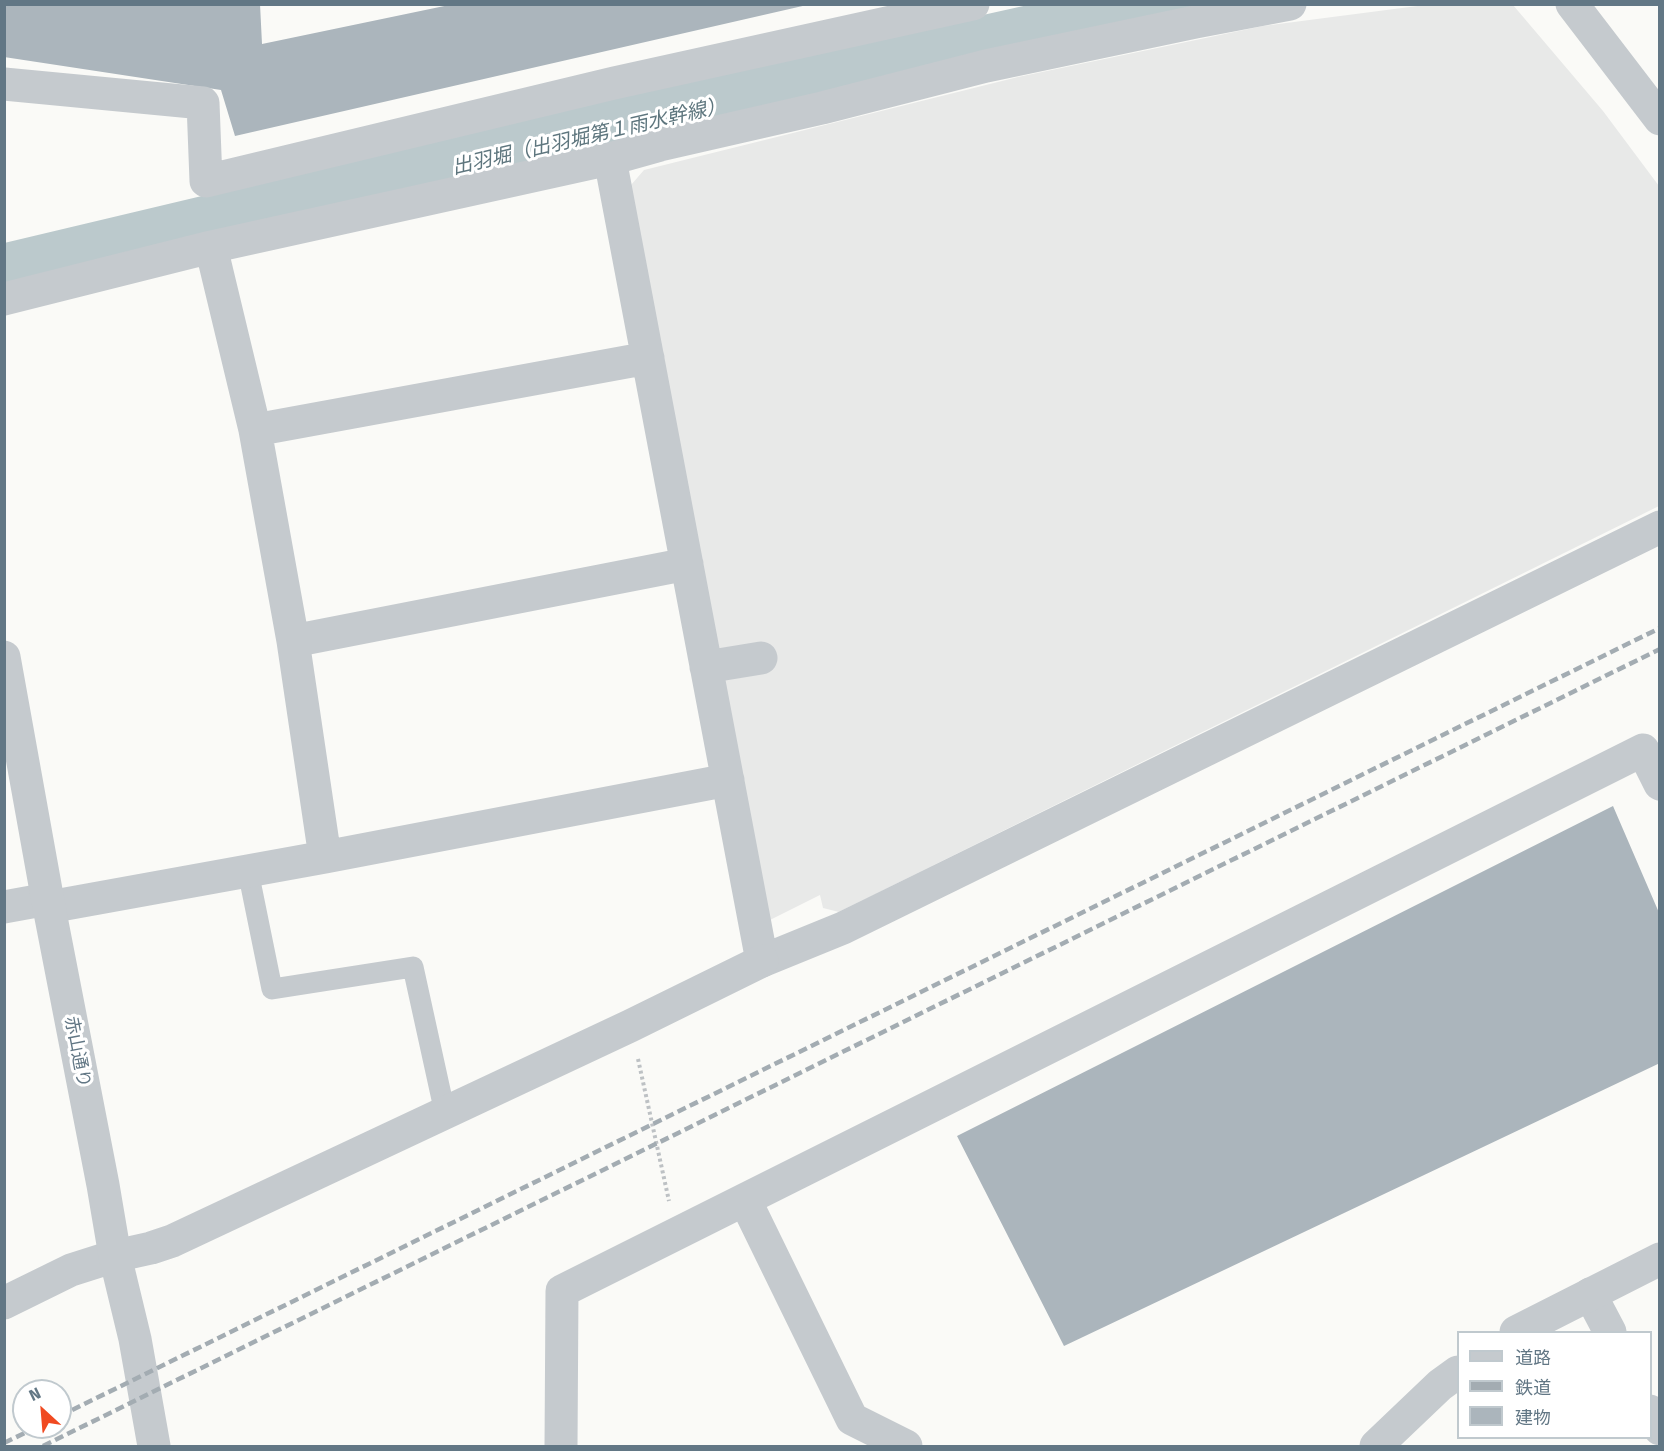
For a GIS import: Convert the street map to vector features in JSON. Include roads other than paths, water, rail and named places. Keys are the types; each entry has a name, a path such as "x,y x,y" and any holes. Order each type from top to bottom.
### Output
{"street":[{"path":"4,84 204,103 206,181 614,84 973,4"},
{"path":"4,299 211,247 610,159 986,66 1290,4"},
{"path":"1572,4 1659,119"},
{"path":"610,159 762,961"},
{"path":"211,247 255,430 293,641 325,857"},
{"path":"255,430 648,358"},
{"path":"4,1303 71,1270 172,1241 630,1026 762,961 843,928 1659,527"},
{"path":"293,641 687,564"},
{"name":"赤山通り","path":"4,657 115,1256 135,1339 153,1446"},
{"path":"706,668 761,658"},
{"path":"561,1446 562,1291 1643,750 1659,784"},
{"path":"4,907 49,903 248,871 728,780"},
{"path":"745,1200 852,1419 906,1446"},
{"path":"1517,1331 1659,1259"},
{"path":"1590,1294 1609,1331"},
{"path":"1376,1446 1440,1385 1457,1373"},
{"path":"1652,1415 1659,1429"}],"lane":[{"path":"248,871 272,989 413,967 445,1113"}],"waterway":[{"name":"出羽堀（出羽堀第１雨水幹線）","path":"4,275 681,114 1175,4"}],"railway":[{"path":"72,1410 1660,628"},
{"path":"43,1446 1660,649"},
{"path":"4,1443 12,1439"}]}
